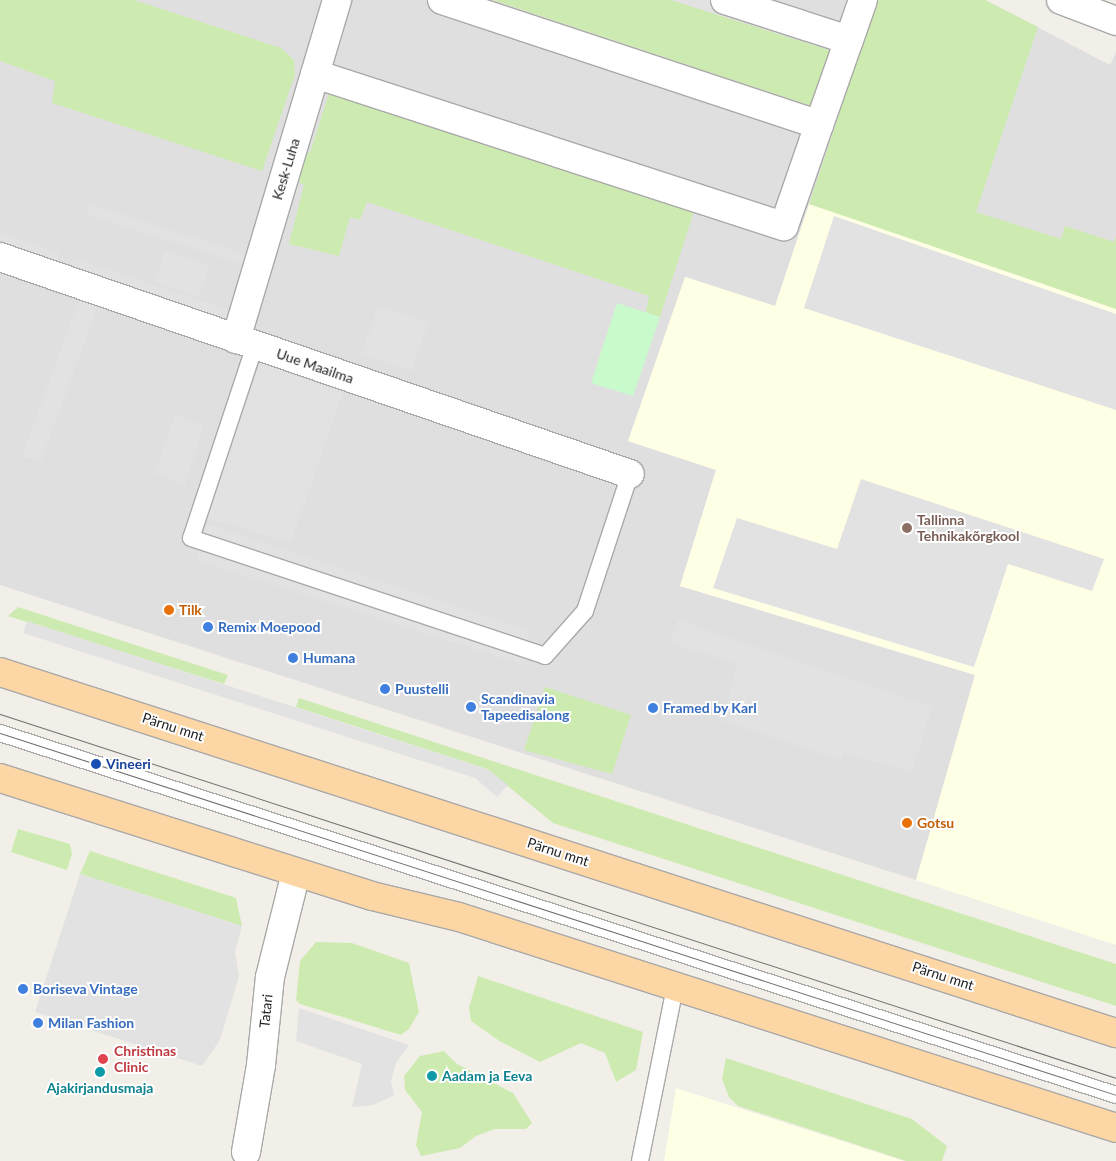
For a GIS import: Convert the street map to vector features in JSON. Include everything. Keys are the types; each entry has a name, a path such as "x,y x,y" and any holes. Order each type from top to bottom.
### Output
{"main road":[{"name":"Pärnu mnt","path":"0,672 1116,1033"},
{"path":"0,778 296,873 372,896 459,917 1116,1128"}],"street":[{"name":"Kesk-Luha","path":"246,342 315,74 337,0"},
{"path":"442,0 819,125"},
{"path":"725,0 849,40"},
{"path":"315,74 784,226 862,0"},
{"path":"1061,0 1105,11"},
{"name":"Uue Maailma","path":"0,257 630,474"},
{"name":"Tatari","path":"246,1152 261,1066 270,977 296,873"}],"lane":[{"path":"246,342 191,538 545,656 584,610 630,474"},
{"path":"0,733 1116,1095"},
{"path":"640,1161 675,987"}],"shaded area":[{"path":"0,0 985,0 1110,65 1116,52 1116,303 775,306 686,277 628,441 716,470 680,586 975,675 916,880 0,585"},
{"path":"469,0 492,0 814,107 811,118"},
{"path":"671,0 709,0 839,42 836,52"},
{"path":"90,204 245,254 241,264 86,214"},
{"name":"Tallinna Tehnikakõrgkool","path":"809,204 1116,303 1116,945 916,880 975,675 680,586 716,470 628,441 685,277 775,306"},
{"path":"834,216 1116,314 1116,410 804,308"},
{"path":"0,232 59,253 56,264 0,244"},
{"path":"165,250 210,265 198,297 155,283"},
{"path":"73,258 237,313 234,325 70,269"},
{"path":"80,297 99,303 41,461 22,456"},
{"path":"378,306 429,322 411,371 361,354"},
{"path":"260,363 343,392 291,543 207,518"},
{"path":"175,415 204,425 185,486 155,473"},
{"path":"861,479 1104,559 1092,591 1008,564 974,667 713,588 737,518 837,549"},
{"path":"207,524 530,631 520,664 196,560"},
{"path":"678,620 932,707 912,772 844,753 841,760 723,721 737,664 670,643"},
{"path":"27,621 487,769 508,785 497,797 475,778 23,633"},
{"path":"80,874 242,926 235,952 239,976 220,1040 202,1066 35,1012"},
{"path":"299,1008 409,1045 396,1063 391,1081 394,1095 373,1105 352,1107 362,1064 296,1041"},
{"path":"676,1088 904,1161 664,1161"}],"green space":[{"path":"0,0 134,0 281,48 294,60 295,74 262,171 52,103 55,81 0,61"},
{"path":"492,0 671,0 836,52 814,107"},
{"path":"877,0 985,0 1038,27 976,212 1061,239 1065,226 1114,242 1116,236 1116,309 809,204"},
{"path":"332,84 697,202 660,317 646,312 649,296 367,202 360,220 350,217 339,256 289,244 304,185 290,178 298,150 310,153"},
{"path":"617,303 660,317 633,396 591,383"},
{"path":"18,607 228,675 224,684 8,616"},
{"path":"545,687 631,715 612,774 524,750"},
{"path":"299,698 1116,964 1116,1006 553,823 487,769 296,707"},
{"path":"18,829 70,844 72,854 67,870 11,852"},
{"path":"90,851 236,898 242,926 80,874"},
{"path":"316,942 352,943 409,963 419,1012 409,1029 401,1035 300,1004 296,1000 300,961"},
{"path":"478,976 643,1032 636,1070 616,1082 605,1053 581,1043 540,1062 501,1042 471,1021 469,1008"},
{"path":"444,1051 457,1064 513,1093 532,1123 526,1129 495,1129 476,1136 460,1148 421,1156 416,1145 422,1112 405,1090 404,1076 420,1056"},
{"path":"726,1058 912,1119 947,1146 942,1161 906,1161 738,1106 729,1097 722,1079"}],"tram line":[{"path":"0,714 1116,1078"},
{"path":"0,733 1116,1095"}],"place":[{"name":"Tallinna Tehnikakõrgkool","path":"907,528"},
{"name":"Tilk","path":"169,610"},
{"name":"Remix Moepood","path":"208,627"},
{"name":"Humana","path":"293,658"},
{"name":"Puustelli","path":"385,689"},
{"name":"Scandinavia Tapeedisalong","path":"471,707"},
{"name":"Framed by Karl","path":"653,708"},
{"name":"Vineeri","path":"96,764"},
{"name":"Gotsu","path":"907,823"},
{"name":"Boriseva Vintage","path":"23,989"},
{"name":"Milan Fashion","path":"38,1023"},
{"name":"Christinas Clinic","path":"103,1059"},
{"name":"Ajakirjandusmaja","path":"100,1072"},
{"name":"Aadam ja Eeva","path":"432,1076"}]}
